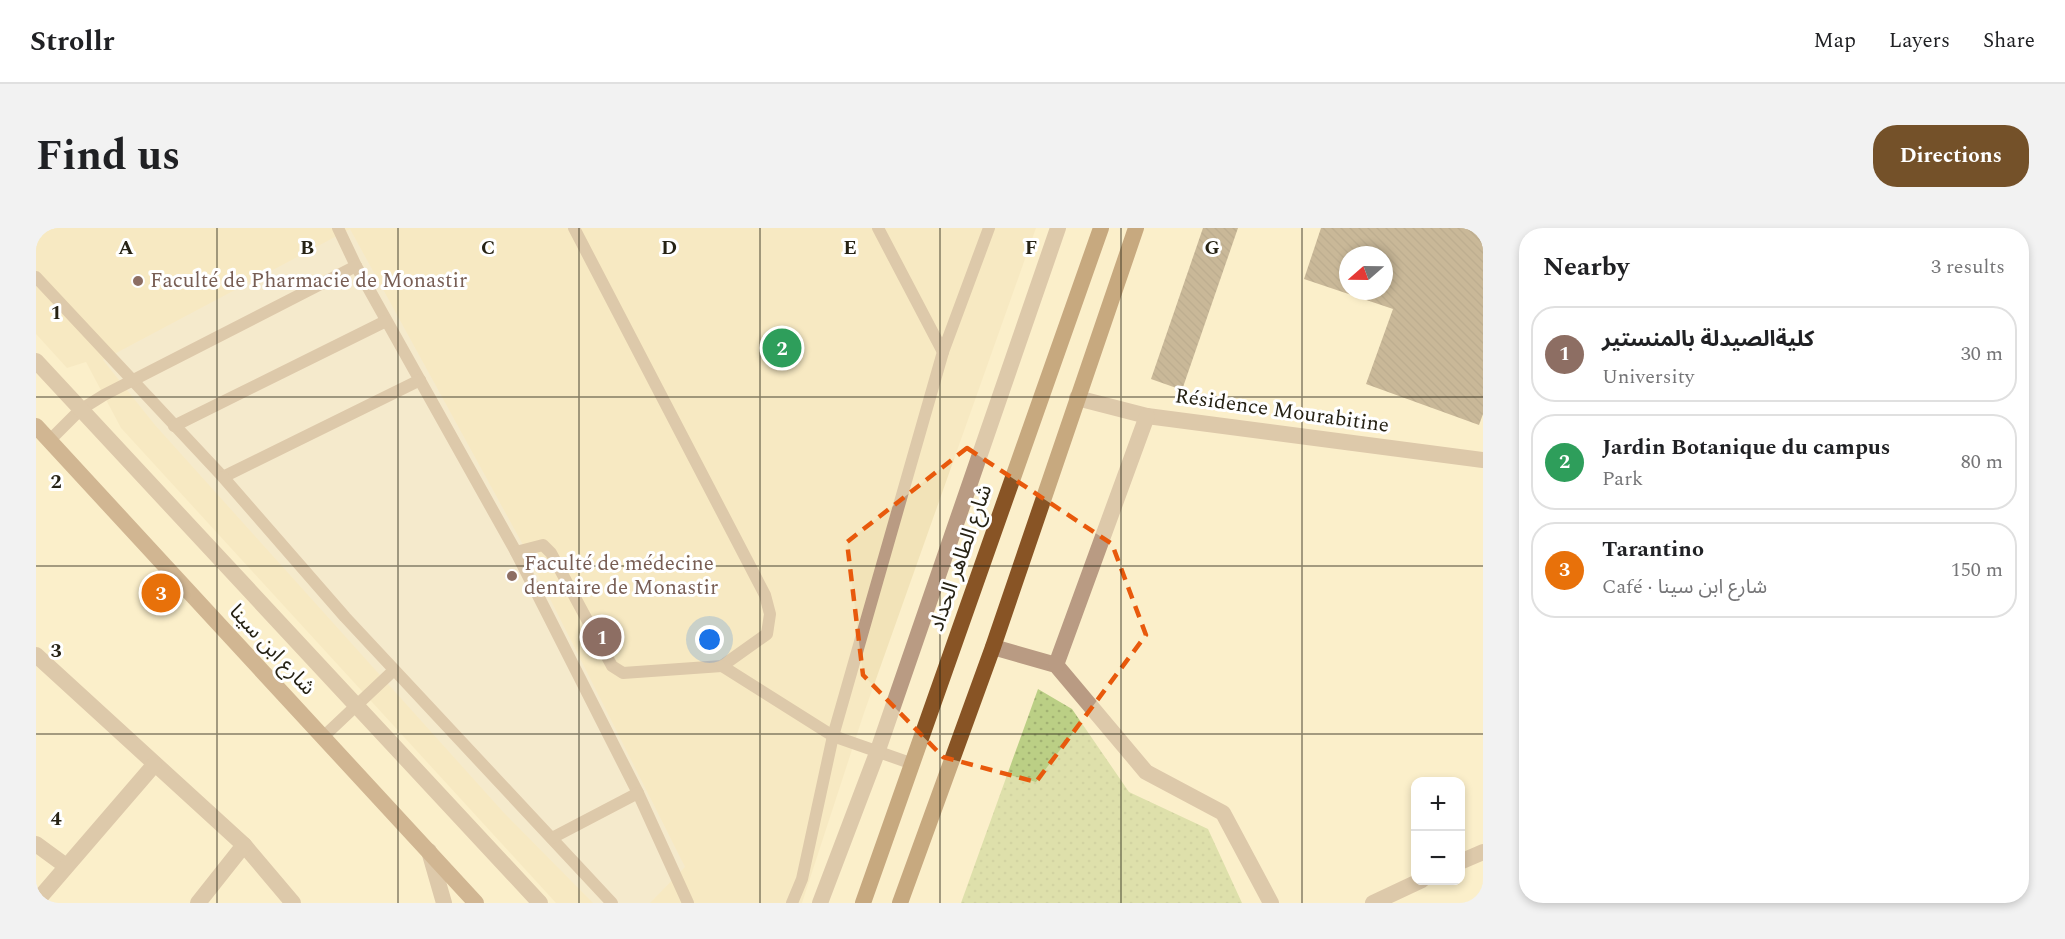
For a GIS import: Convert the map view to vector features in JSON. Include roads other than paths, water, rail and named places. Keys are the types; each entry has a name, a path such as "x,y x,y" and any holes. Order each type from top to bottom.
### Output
{"main road":[{"name":"شارع الطاهر الحداد","path":"862,903 1101,228"},
{"path":"900,903 993,647 1136,228"},
{"name":"شارع ابن سينا","path":"36,426 476,903"}],"street":[{"path":"820,903 877,753 1058,228"},
{"path":"36,361 540,903"},
{"name":"Résidence Mourabitine","path":"1077,398 1147,416 1483,460"},
{"path":"1056,665 1147,416"},
{"path":"993,647 1056,665 1146,772 1223,813 1271,903"},
{"path":"36,655 244,845 293,903"},
{"path":"36,902 154,765"},
{"path":"36,843 66,866"},
{"path":"198,903 244,845"},
{"path":"429,851 444,903"},
{"path":"1465,860 1483,852"},
{"path":"1373,903 1411,885"}],"lane":[{"path":"338,228 386,321 516,552 638,793 688,903"},
{"path":"516,552 543,545 551,553 612,666 623,673 722,666 767,634 770,614 765,595 574,228"},
{"path":"878,228 944,352"},
{"path":"792,903 802,879 833,736 944,352 989,228"},
{"path":"49,441 80,410 133,380 356,266"},
{"path":"36,277 223,477 394,670 612,903"},
{"path":"174,426 386,321"},
{"path":"223,477 420,380"},
{"path":"722,666 833,736 913,764"},
{"path":"322,738 394,670"},
{"path":"552,838 638,793"}],"place":[{"name":"Faculté de Pharmacie de Monastir","path":"138,281"},
{"name":"Jardin Botanique du campus","path":"782,348"},
{"name":"Faculté de médecine dentaire de Monastir","path":"512,576"},
{"name":"Tarantino","path":"161,593"},
{"name":"كليةالصيدلة بالمنستير","path":"602,637"}]}
